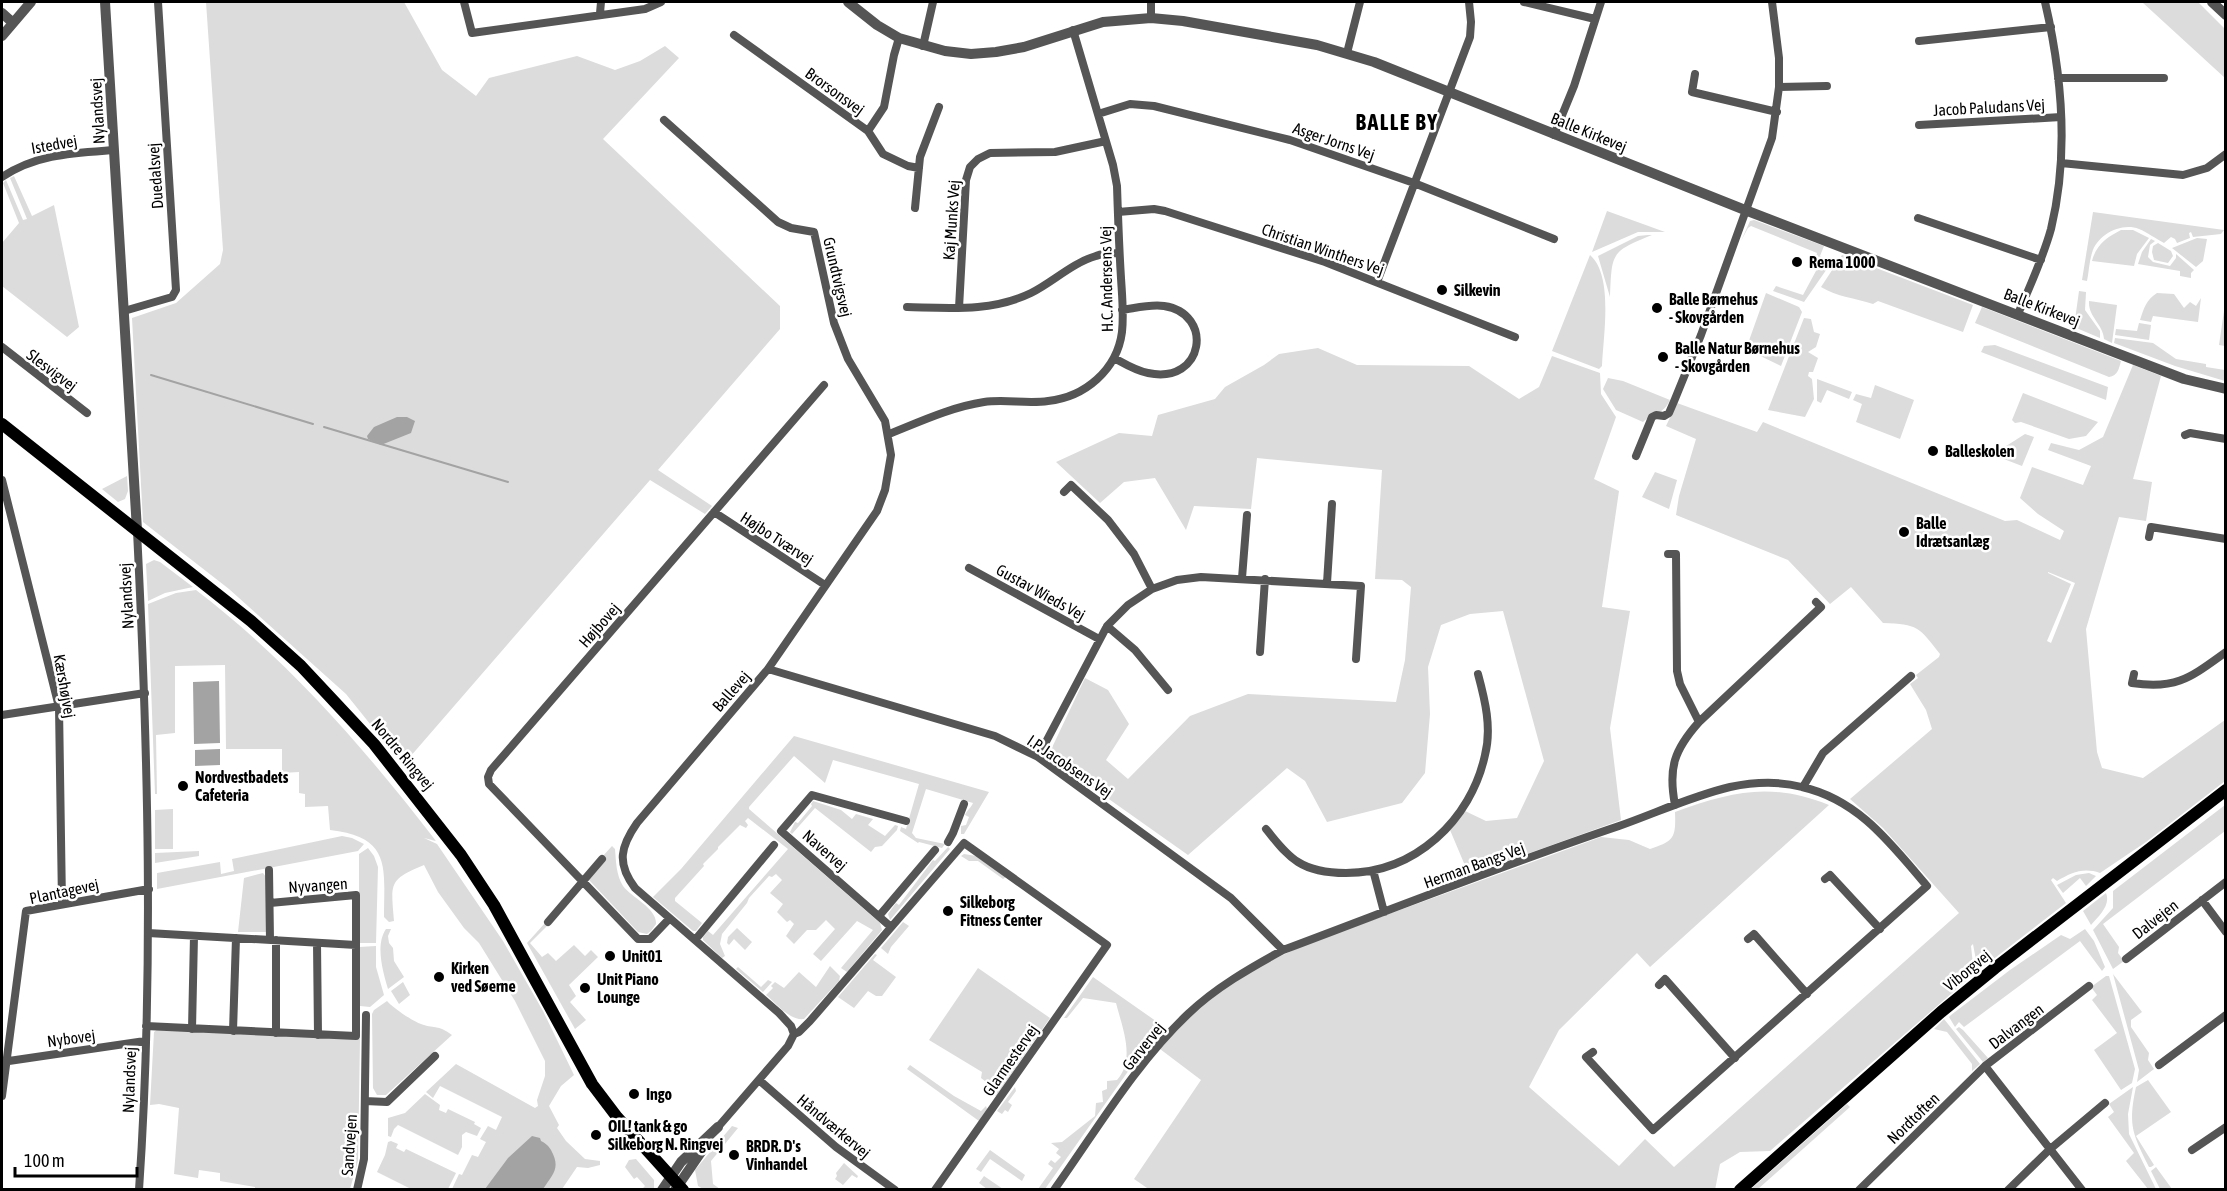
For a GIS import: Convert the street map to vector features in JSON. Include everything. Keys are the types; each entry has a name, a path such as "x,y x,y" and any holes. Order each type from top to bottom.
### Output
{"main road":[{"name":"Nordre Ringvej","path":"3,428 252,621 301,666 374,744 448,837 487,895 592,1084 617,1117 677,1185"},
{"name":"Viborgvej","path":"1740,1190 1988,974 2226,789"}],"street":[{"path":"2,36 22,2"},
{"path":"12,22 31,2"},
{"name":"Nylandsvej","path":"105,2 146,693 149,889 139,1190"},
{"name":"Duedalsvej","path":"124,311 172,297 176,290 158,2"},
{"path":"464,2 472,33 600,13 645,9 661,2"},
{"path":"600,13 601,2"},
{"name":"Balle Kirkevej","path":"848,2 877,25 899,38 945,51 971,54 1024,47 1103,22 1151,18 1183,21 1299,41 1347,53 1744,210 2184,379 2226,389"},
{"path":"923,46 933,2"},
{"path":"1151,2 1151,18"},
{"path":"1347,53 1360,2"},
{"path":"1377,282 1470,37 1470,2"},
{"path":"1524,2 1595,19"},
{"path":"1554,135 1574,86 1601,2"},
{"path":"1636,456 1652,417 1669,413 1675,399 1701,335 1744,210 1772,138 1777,112 1779,58 1772,2"},
{"name":"Jacob Paludans Vej","path":"2018,314 2041,260 2058,196 2061,163 2058,78 2045,2"},
{"path":"2212,2 2226,15"},
{"path":"2221,2 2226,5"},
{"path":"2,13 12,22"},
{"path":"1919,41 2051,27"},
{"name":"H.C. Andersens Vej","path":"889,434 983,402 1046,402 1063,399 1092,385 1114,358 1122,330 1117,186 1073,30"},
{"name":"Brorsonsvej","path":"734,35 867,131 884,107 899,38"},
{"path":"1695,74 1692,92 1777,112"},
{"name":"Jacob Paludans Vej","path":"2058,78 2164,78"},
{"path":"1779,87 1827,86"},
{"name":"Asger Jorns Vej","path":"1098,114 1130,104 1154,105 1290,140 1414,183 1554,239"},
{"path":"915,208 920,157 939,107"},
{"name":"Jacob Paludans Vej","path":"1919,125 2061,117"},
{"name":"Grundtvigsvej","path":"664,120 778,222 791,228 814,232 834,323 848,359 885,421 889,434"},
{"path":"867,131 883,154 908,166 919,168"},
{"name":"Kaj Munks Vej","path":"959,308 966,180 970,167 978,159 990,153 1055,152 1106,141"},
{"name":"Istedvej","path":"2,177 25,164 50,156 114,150"},
{"path":"2061,163 2183,176 2207,168 2226,154"},
{"name":"Christian Winthers Vej","path":"1118,212 1154,209 1165,211 1325,262 1515,337"},
{"path":"1918,218 2041,260"},
{"path":"907,306 959,308 1006,303 1032,292 1085,260 1098,255 1119,253"},
{"path":"1114,358 1139,371 1163,374 1176,372 1189,364 1196,352 1197,337 1193,324 1182,312 1166,306 1151,305 1122,310"},
{"name":"Slesvigvej","path":"2,347 87,413"},
{"name":"Højbovej","path":"669,918 650,939 638,939 489,784 489,773 824,385"},
{"path":"2185,435 2187,433 2226,439"},
{"name":"Ballevej","path":"794,1034 791,1026 779,1013 634,888 626,874 623,859 626,839 637,822 768,669 877,511 890,472 889,434"},
{"name":"Kærshøjvej","path":"2,480 59,707 62,903"},
{"path":"1064,492 1071,485 1108,520 1134,554 1152,589"},
{"path":"1327,583 1332,504"},
{"name":"Højbo Tværvej","path":"714,512 825,585"},
{"path":"1242,578 1247,515"},
{"path":"2149,537 2151,527 2226,539"},
{"path":"1668,554 1676,554 1677,671 1680,684 1699,722"},
{"name":"Gustav Wieds Vej","path":"969,568 1099,639"},
{"name":"Gustav Wieds Vej","path":"1038,757 1107,626 1128,605 1152,589 1185,579 1201,577 1361,586 1356,659"},
{"path":"1260,652 1265,579"},
{"path":"1674,805 1671,788 1672,769 1677,751 1699,722 1821,607 1816,602"},
{"path":"1107,626 1136,650 1168,690"},
{"path":"2134,674 2132,683 2157,686 2173,684 2190,677 2226,652"},
{"name":"I.P. Jacobsens Vej","path":"768,669 995,736 1038,757 1231,898 1283,950"},
{"path":"1266,829 1288,855 1315,869 1334,873 1356,873 1396,863 1437,838 1455,820 1468,800 1479,778 1484,761 1488,728 1486,702 1478,674"},
{"path":"1803,787 1823,753 1911,676"},
{"path":"2,715 146,693"},
{"name":"Herman Bangs Vej","path":"1283,950 1674,805 1730,787 1758,783 1781,783 1803,787 1840,801 1868,819 1882,832 1927,886 1653,1130 1586,1057 1593,1052"},
{"name":"Navervej","path":"891,927 781,831 812,795 906,821"},
{"path":"948,842 964,804"},
{"path":"662,1190 677,1185 684,1159 718,1127 788,1046 794,1034 810,1021 964,843 953,833"},
{"name":"Glarmestervej","path":"935,1190 1107,945 964,843"},
{"path":"694,940 774,844"},
{"path":"879,916 935,850"},
{"path":"548,922 602,859"},
{"name":"Nyvangen","path":"269,870 276,1033"},
{"path":"1373,870 1384,912"},
{"path":"1825,879 1830,875 1880,929"},
{"name":"Dalvejen","path":"2126,959 2226,882"},
{"name":"Plantagevej","path":"2,1096 4,1061 26,910 149,889"},
{"name":"Nyvangen","path":"146,1026 356,1036 356,895 270,903"},
{"name":"Dalvejen","path":"2202,900 2226,932"},
{"path":"148,933 356,945"},
{"path":"1748,939 1754,934 1808,994"},
{"path":"192,1029 194,936"},
{"path":"233,1031 236,938"},
{"path":"317,943 318,1035"},
{"name":"Garvervej","path":"1054,1190 1154,1050 1175,1027 1202,1002 1257,964 1283,950"},
{"path":"1659,985 1665,979 1735,1058"},
{"name":"Dalvangen","path":"2082,1190 1985,1066 2090,986"},
{"name":"Sandvejen","path":"357,1190 364,1159 366,1015"},
{"path":"2158,1065 2226,1015"},
{"name":"Nybovej","path":"4,1061 145,1041"},
{"name":"Sandvejen","path":"365,1101 387,1102 435,1056"},
{"name":"Nordtoften","path":"1859,1190 1985,1066"},
{"name":"Håndværkervej","path":"759,1080 836,1147 895,1190"},
{"path":"2008,1190 2049,1150 2105,1103"},
{"path":"2192,1150 2226,1127"}],"shaded area":[{"path":"206,2 404,2 442,70 476,96 489,78 577,56 615,70 640,61 665,46 679,58 603,139 780,306 780,329 658,470 712,506 705,514 650,480 403,765 346,694 229,589 143,522 132,318 176,303 220,264 223,250"},
{"path":"2142,2 2198,2 2225,29 2225,78"},
{"path":"14,176 32,216 54,205 79,327 67,337 2,286 2,243 19,223 3,183 6,180 23,220 27,219 10,178"},
{"path":"1607,211 1665,232 1638,232 1592,252"},
{"path":"2093,212 2224,230 2221,234 2193,237 2191,232 2189,233 2190,238 2177,243 2171,237 2164,243 2139,229 2125,227 2118,229 2104,236 2095,247 2091,256 2087,281 2082,280"},
{"path":"1754,220 1824,246 1820,256 1831,263 1804,302 1773,291 1776,286 1803,295 1817,269 1812,267 1817,253 1751,226 1741,241 1750,221"},
{"path":"2121,230 2133,230 2149,238 2137,254 2134,266 2092,261 2096,250 2103,242"},
{"path":"1652,235 1621,250 1616,256 1613,263 1610,297 1598,256 1638,236"},
{"path":"2197,238 2207,239 2203,261 2196,267 2172,248"},
{"path":"2151,239 2155,241 2150,245 2148,257 2153,262 2170,266 2176,254 2194,270 2191,278 2180,276 2180,271 2138,264 2142,252"},
{"path":"2158,243 2171,251 2173,256 2168,263 2154,260 2153,246"},
{"path":"1590,255 1602,277 1605,292 1602,366 1599,369 1552,351"},
{"path":"1842,255 1973,305 1963,332 1878,301 1873,304 1821,287"},
{"path":"2079,291 2086,292 2085,310 2100,331 2100,338 2074,327"},
{"path":"1766,293 1799,307 1802,312 1781,366 1746,349"},
{"path":"2157,293 2174,294 2184,308 2190,302 2196,306 2201,298 2198,322 2153,316 2151,322 2140,320 2148,301"},
{"path":"2089,301 2117,305 2112,343 2104,339 2089,307"},
{"path":"2226,304 2225,346 2219,345"},
{"path":"1982,307 2121,361 2118,371 2109,377 1975,323"},
{"path":"1804,318 1811,319 1814,332 1820,334 1816,347 1808,352 1818,358 1813,372 1809,372 1808,376 1812,379 1814,399 1805,417 1768,410"},
{"path":"2139,323 2151,325 2149,340 2115,335 2116,329 2137,331"},
{"path":"2115,338 2153,343 2176,359 2225,370 2225,381 2175,366 2114,343"},
{"path":"1995,345 2108,387 2106,400 1981,352 1984,346"},
{"path":"1318,348 1357,365 1469,366 1519,399 1539,387 1552,356 1600,373 1601,394 1616,417 1594,479 1619,491 1602,607 1630,611 1610,728 1621,820 1469,875 1450,830 1465,811 1486,821 1517,818 1544,761 1503,611 1470,614 1441,625 1428,667 1430,714 1425,773 1402,803 1327,822 1305,781 1287,768 1188,855 1048,756 1085,678 1108,690 1129,724 1106,760 1128,779 1190,716 1248,694 1396,702 1405,660 1411,587 1402,580 1375,579 1382,470 1257,458 1251,509 1194,506 1186,530 1155,478 1124,482 1100,503 1056,462 1119,433 1152,436 1158,415 1215,399 1225,387 1279,354"},
{"path":"2133,365 2161,376 2133,479 2152,482 2146,521 2119,517 2086,629 2097,752 2102,768 2143,778 2225,720 2225,781 2146,842 2100,873 2083,871 2072,873 2057,881 2053,878 2051,880 2066,903 1978,971 1973,944 1971,946 1974,974 1770,1151 1740,1152 1720,1164 1715,1190 1150,1190 1134,1179 1201,1080 1160,1049 1205,1003 1255,969 1309,943 1601,837 1629,840 1650,849 1664,844 1674,833 1675,812 1715,799 1734,794 1770,792 1788,793 1829,805 1650,967 1637,953 1559,1030 1529,1087 1619,1166 1645,1139 1674,1167 1959,913 1883,828 1850,799 1932,729 1926,710 1910,684 1918,678 1916,675 1940,654 1917,629 1904,624 1883,623 1851,587 1830,604 1788,560 1676,515 1679,496 1696,439 1666,426 1677,403 1757,432 1763,422 2005,521 2017,520 2060,540 2064,531 2038,514 2020,498 2032,467 2083,485 2091,466 2048,450 2051,443 2079,450 2103,437","holes":["2048,572 2075,583 2051,643 2047,641 2071,584"]},
{"path":"1608,378 1623,381 1670,400 1662,411 1643,422 1616,410 1603,389"},
{"path":"1817,379 1852,392 1849,399 1827,390 1821,403 1817,401"},
{"path":"1875,385 1914,400 1900,439 1856,422 1862,404 1853,400 1856,394 1871,398"},
{"path":"2023,393 2098,422 2086,436 2069,439 2021,422 2015,423 2012,420"},
{"path":"397,417 407,417 415,421 411,433 381,445 368,439 367,436 374,427"},
{"path":"2025,434 2034,437 2022,466 1996,456 2003,448"},
{"path":"1655,472 1677,480 1669,509 1642,497"},
{"path":"127,476 128,491 125,499 118,502 102,489"},
{"path":"154,560 193,587 165,593 148,601 146,564"},
{"path":"196,590 230,617 294,676 382,773 436,841 424,838 437,844 503,941 543,1011 574,1075 561,1086 549,1106 559,1125 557,1128 566,1141 585,1159 600,1161 600,1165 588,1168 577,1167 562,1189 452,1189 472,1155 478,1157 486,1142 480,1139 488,1126 496,1130 502,1117 440,1086 433,1098 426,1092 456,1064 535,1108 538,1106 537,1100 545,1076 545,1061 515,1001 479,943 464,928 438,892 424,865 404,875 394,884 392,898 394,921 389,922 384,917 383,870 374,848 365,840 330,830 328,806 305,807 305,794 299,793 299,772 282,773 282,749 226,749 225,665 175,666 175,733 156,735 157,794 155,794 148,604 176,593"},
{"path":"219,681 220,743 194,744 193,682"},
{"path":"794,736 989,792 964,834 961,834 961,826 966,825 969,817 965,815 973,803 926,789 912,833 916,838 945,844 942,848 918,843 900,831 901,827 906,829 919,784 833,760 825,783 794,756 749,807 880,923 882,930 847,972 841,968 873,930 857,921 821,961 813,954 835,929 826,920 816,930 807,930 794,944 786,936 794,924 790,920 787,922 777,912 783,904 770,893 782,880 776,874 769,876 749,898 722,934 720,944 725,956 722,958 703,940 708,931 713,935 788,849 748,818 745,821 748,825 746,828 740,825 718,847 675,898 675,901 702,923 696,931 693,931 653,897 681,869"},
{"path":"220,749 220,765 195,766 195,750"},
{"path":"813,801 841,810 852,819 856,814 873,819 868,825 885,836 895,825 898,826 897,830 882,846 875,847 871,852 815,808 792,834 790,832 795,822 798,823 812,806"},
{"path":"2225,805 2225,831 2103,924 2119,947 2118,953 2124,961 2113,969 2093,930 2113,908 2113,891"},
{"path":"173,809 173,849 155,849 155,810"},
{"path":"342,836 364,844 358,851 157,889 157,873 220,862 221,874 234,871 232,859"},
{"path":"612,846 615,849 618,873 623,886 653,913 655,918 656,924 647,934 638,932 589,880 602,857"},
{"path":"948,847 950,849 890,920 888,914 896,903 899,905 933,860 935,861"},
{"path":"368,848 378,867 376,943 359,943 359,854"},
{"path":"199,851 199,856 155,863 155,853"},
{"path":"964,854 976,856 1006,877 1003,879 978,861 969,861 961,856"},
{"path":"263,873 266,877 266,932 238,932 244,878"},
{"path":"2089,873 2096,876 2086,886 2080,878 2063,893 2057,885 2076,875"},
{"path":"2106,893 2106,906 2091,925 2083,911"},
{"path":"903,922 909,926 891,947 888,954 881,948"},
{"path":"545,923 548,925 530,943 542,957 548,953 556,961 574,945 585,956 591,950 598,957 569,985 576,996 570,1002 586,1020 575,1029 527,943"},
{"path":"737,928 752,942 745,950 734,939 729,945 727,943 728,937"},
{"path":"386,929 391,929 388,936 389,943 393,948 394,961 404,977 388,989 380,951"},
{"path":"2085,929 2094,941 2105,967 2102,971 2080,941 1964,1027 1959,1022 1955,1027 1949,1017 2010,970 2061,935 2070,939"},
{"path":"376,946 376,967 384,995 370,1007 360,1006 359,947"},
{"path":"875,954 877,955 873,960 896,977 882,996 876,996 868,991 854,1008 838,997"},
{"path":"830,966 840,976 839,981 804,1019 789,1015 766,995 775,982 784,988 799,972 816,987"},
{"path":"738,967 761,987 768,980 772,982 763,992 736,969"},
{"path":"978,968 1050,1018 996,1096 989,1093 990,1085 981,1078 982,1072 929,1040"},
{"path":"2113,974 2142,1012 2131,1020 2131,1027 2149,1053 2148,1060 2154,1069 2137,1082 2139,1070"},
{"path":"2109,976 2135,1069 2132,1083 2121,1090 2094,1050 2117,1033 2092,1000 2097,995 2091,987"},
{"path":"1093,977 1163,1026 1141,1053 1045,1189 1038,1189 1053,1168 1048,1164 1051,1160 1055,1163 1061,1157 1056,1153 1059,1149 1051,1143 1062,1142 1095,1116 1096,1103 1103,1102 1102,1091 1107,1089 1107,1081 1117,1080 1126,1062 1126,1043 1116,1003 1083,998 1067,1018 1064,1018"},
{"path":"403,982 410,995 399,1004 391,991"},
{"path":"387,1001 415,1021 441,1028 452,1035 386,1095 377,1095 373,1088 372,1014"},
{"path":"1944,1019 1980,1064 1972,1071 1972,1064 1947,1032 1934,1029"},
{"path":"1959,1027 1988,1058 1983,1062 1956,1029"},
{"path":"158,1029 360,1039 358,1161 350,1189 255,1189 255,1187 220,1181 220,1173 199,1170 198,1178 174,1174 179,1108 159,1104 150,1105 154,1032"},
{"path":"910,1065 954,1096 981,1111 986,1106 987,1109 979,1121 907,1069"},
{"path":"2148,1080 2171,1112 2136,1136 2154,1165 2151,1167 2135,1137 2132,1120 2136,1087"},
{"path":"1015,1087 1016,1091 1008,1102 1012,1105 1008,1112 1005,1110 1002,1114 997,1111"},
{"path":"2133,1087 2128,1114 2129,1134 2156,1189 2148,1189 2126,1161 2134,1153 2108,1117 2114,1112 2109,1104"},
{"path":"425,1094 440,1105 439,1110 446,1113 448,1109 475,1122 474,1124 481,1128 477,1136 466,1132 462,1135 462,1147 458,1155 398,1125 391,1137 388,1136 388,1118 405,1113"},
{"path":"1847,1104 1850,1107 1758,1189 1751,1189"},
{"path":"732,1126 738,1128 711,1161 713,1184 720,1189 703,1189 698,1186 695,1170"},
{"path":"532,1136 540,1138 548,1145 554,1156 556,1166 543,1189 485,1189 508,1158"},
{"path":"388,1142 398,1144 396,1148 404,1152 406,1149 456,1173 448,1189 411,1189 377,1172"},
{"path":"990,1150 1025,1175 1022,1181 990,1159 981,1172 976,1169"},
{"path":"636,1159 654,1180 654,1189 642,1189 645,1186 637,1177 634,1179 625,1167 629,1160"},
{"path":"844,1163 858,1176 857,1178 852,1175 843,1185 835,1179 836,1173"},
{"path":"2156,1167 2172,1189 2160,1189 2151,1171"},
{"path":"984,1176 1003,1189 987,1189 979,1183"}],"waterway":[{"path":"151,375 313,424"},
{"path":"324,427 508,482"}],"place":[{"name":"Rema 1000","path":"1797,262"},
{"name":"Silkevin","path":"1442,290"},
{"name":"Balle Børnehus - Skovgården","path":"1657,308"},
{"name":"Balle Natur Børnehus - Skovgården","path":"1663,357"},
{"name":"Balleskolen","path":"1933,451"},
{"name":"Balle Idrætsanlæg","path":"1904,532"},
{"name":"Nordvestbadets Cafeteria","path":"183,786"},
{"name":"Silkeborg Fitness Center","path":"948,911"},
{"name":"Unit01","path":"610,956"},
{"name":"Kirken ved Søerne","path":"439,977"},
{"name":"Unit Piano Lounge","path":"585,988"},
{"name":"Ingo","path":"634,1094"},
{"name":"OIL! tank & go Silkeborg N. Ringvej","path":"596,1135"},
{"name":"BRDR. D's Vinhandel","path":"734,1155"}],"district":[{"name":"BALLE BY","path":"1397,122"}]}
